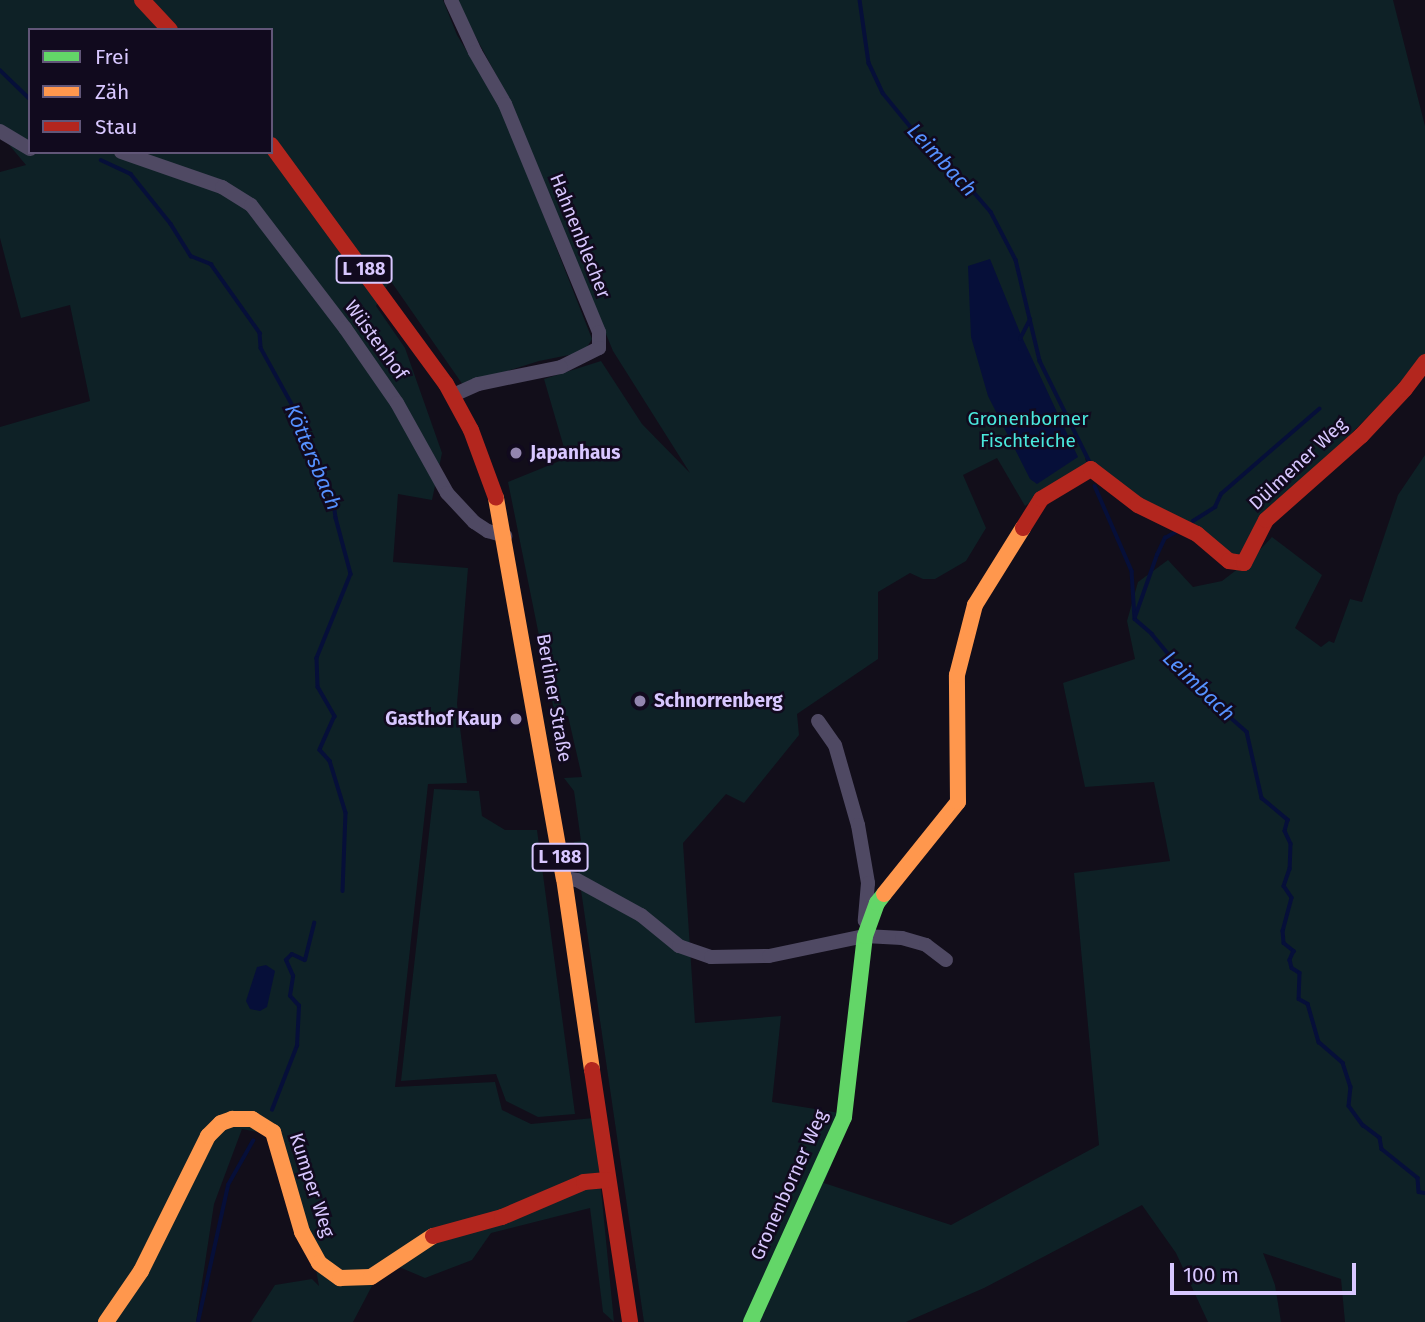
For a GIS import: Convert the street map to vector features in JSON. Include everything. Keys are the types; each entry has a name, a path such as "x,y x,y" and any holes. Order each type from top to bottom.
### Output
{"street":[{"path":"142,0 168,28"},
{"name":"Hahnenblecher","path":"451,0 475,52 505,104 599,332 599,348 561,367 478,384 453,395"},
{"path":"0,131 28,148"},
{"name":"Berliner Straße","path":"273,148 453,395 488,468 505,536 564,878 630,1322"},
{"name":"Wüstenhof","path":"127,154 222,187 251,205 345,328 397,403 447,493 474,522 488,531 505,536"},
{"name":"Dülmener Weg","path":"1094,471 1138,505 1196,534 1229,561 1244,563 1266,520 1361,436 1405,389 1425,362"},
{"name":"Gronenborner Weg","path":"864,936 877,903 958,802 957,675 975,605 1041,499 1091,469 1094,471"},
{"name":"Gronenborner Weg","path":"751,1322 844,1117 868,883 858,825 835,745 818,721"},
{"path":"564,878 576,880 641,915 679,946 711,957 769,956 864,936 902,938 926,945 946,960"},
{"name":"Kumper Weg","path":"106,1322 141,1271 208,1136 221,1123 232,1119 252,1119 273,1132 302,1232 319,1263 340,1278 371,1277 433,1236 502,1217 584,1182 607,1180"}],"green space":[{"path":"0,0 443,0 457,35 502,109 592,339 584,352 539,361 463,385 390,280 376,306 405,348 442,453 432,500 398,494 393,562 468,568 457,704 467,783 428,784 395,1087 495,1082 502,1110 531,1124 594,1118 614,1322 603,1312 590,1208 491,1233 472,1260 425,1278 385,1261 353,1322 251,1322 275,1285 312,1279 319,1286 310,1237 279,1136 242,1129 214,1204 196,1322 0,1322 0,427 90,401 70,305 21,318 0,238 0,172 26,165 0,134"},
{"name":"Gronenborner Fischteiche","path":"456,0 1393,0 1425,126 1425,358 1275,512 1248,558 1229,561 1085,458 1087,465 1025,506 997,458 963,475 986,528 966,561 935,579 923,579 910,573 878,592 878,659 797,714 799,735 744,803 726,794 683,843 695,1023 781,1016 772,1102 852,1115 824,1183 951,1225 1099,1145 1074,873 1170,861 1154,782 1085,787 1063,683 1135,659 1127,621 1138,582 1168,560 1193,587 1222,581 1252,558 1272,537 1322,575 1295,628 1321,647 1329,641 1334,643 1350,599 1362,602 1398,495 1425,455 1425,1322 1345,1322 1341,1279 1263,1253 1275,1285 1281,1322 1208,1322 1176,1253 1142,1205 984,1288 906,1322 644,1322 574,842 581,841 574,791 564,778 582,777 568,716 555,715 508,482 567,458 544,379 601,361 642,424 690,473 613,351 510,101"},
{"path":"434,789 479,791 482,816 505,830 537,830 575,1114 538,1117 506,1101 496,1074 401,1081"}],"shaded area":[{"path":"990,259 1021,335 1078,457 1037,484 1030,479 988,396 971,337 968,266"},
{"path":"266,965 275,971 267,1007 260,1011 250,1009 246,1001 257,967"}],"waterway":[{"name":"Leimbach","path":"860,0 869,63 883,93 933,154 946,160 991,212 1016,260 1040,361 1090,462"},
{"name":"Köttersbach","path":"0,70 28,97"},
{"name":"Köttersbach","path":"101,160 131,174 171,224 191,256 211,264 260,333 261,348 303,424 306,450 317,476 333,494 336,518 351,574 317,658 318,687 335,716 320,750 330,761 346,813 343,891"},
{"name":"Leimbach","path":"1020,339 1030,319"},
{"path":"1193,521 1215,507 1221,494 1319,409"},
{"name":"Leimbach","path":"1095,486 1132,571 1135,619 1152,634 1196,687 1247,732 1262,798 1288,820 1285,831 1291,844 1290,869 1284,886 1292,898 1283,931 1284,943 1294,951 1290,960 1292,968 1300,973 1299,999 1308,1004 1319,1042 1343,1063 1351,1087 1349,1106 1363,1125 1380,1138 1382,1149 1418,1178 1419,1192 1425,1193"},
{"path":"1135,617 1165,538 1176,532"},
{"name":"Köttersbach","path":"272,1110 297,1046 299,1006 290,996 293,976 286,960 292,954 305,960 314,923"},
{"name":"Köttersbach","path":"198,1322 228,1185 253,1141"}],"traffic: fast":[{"path":"751,1322 844,1117 865,936 877,903 884,894"}],"traffic: slow":[{"path":"496,498 564,878 592,1070"},
{"path":"884,894 958,802 957,675 975,605 1023,528"},
{"path":"106,1322 141,1271 208,1136 221,1123 232,1119 252,1119 273,1132 302,1232 319,1263 340,1278 371,1277 433,1236"}],"traffic: jam":[{"path":"142,0 168,28"},
{"path":"273,148 446,384 471,430 496,498"},
{"path":"1023,528 1041,499 1091,469 1138,505 1197,534 1229,561 1244,563 1266,520 1361,436 1405,389 1425,362"},
{"path":"592,1070 630,1322"},
{"path":"433,1236 502,1217 584,1182 607,1180"}],"place":[{"name":"Japanhaus","path":"516,453"},
{"name":"Schnorrenberg","path":"640,701"},
{"name":"Gasthof Kaup","path":"516,719"}]}
